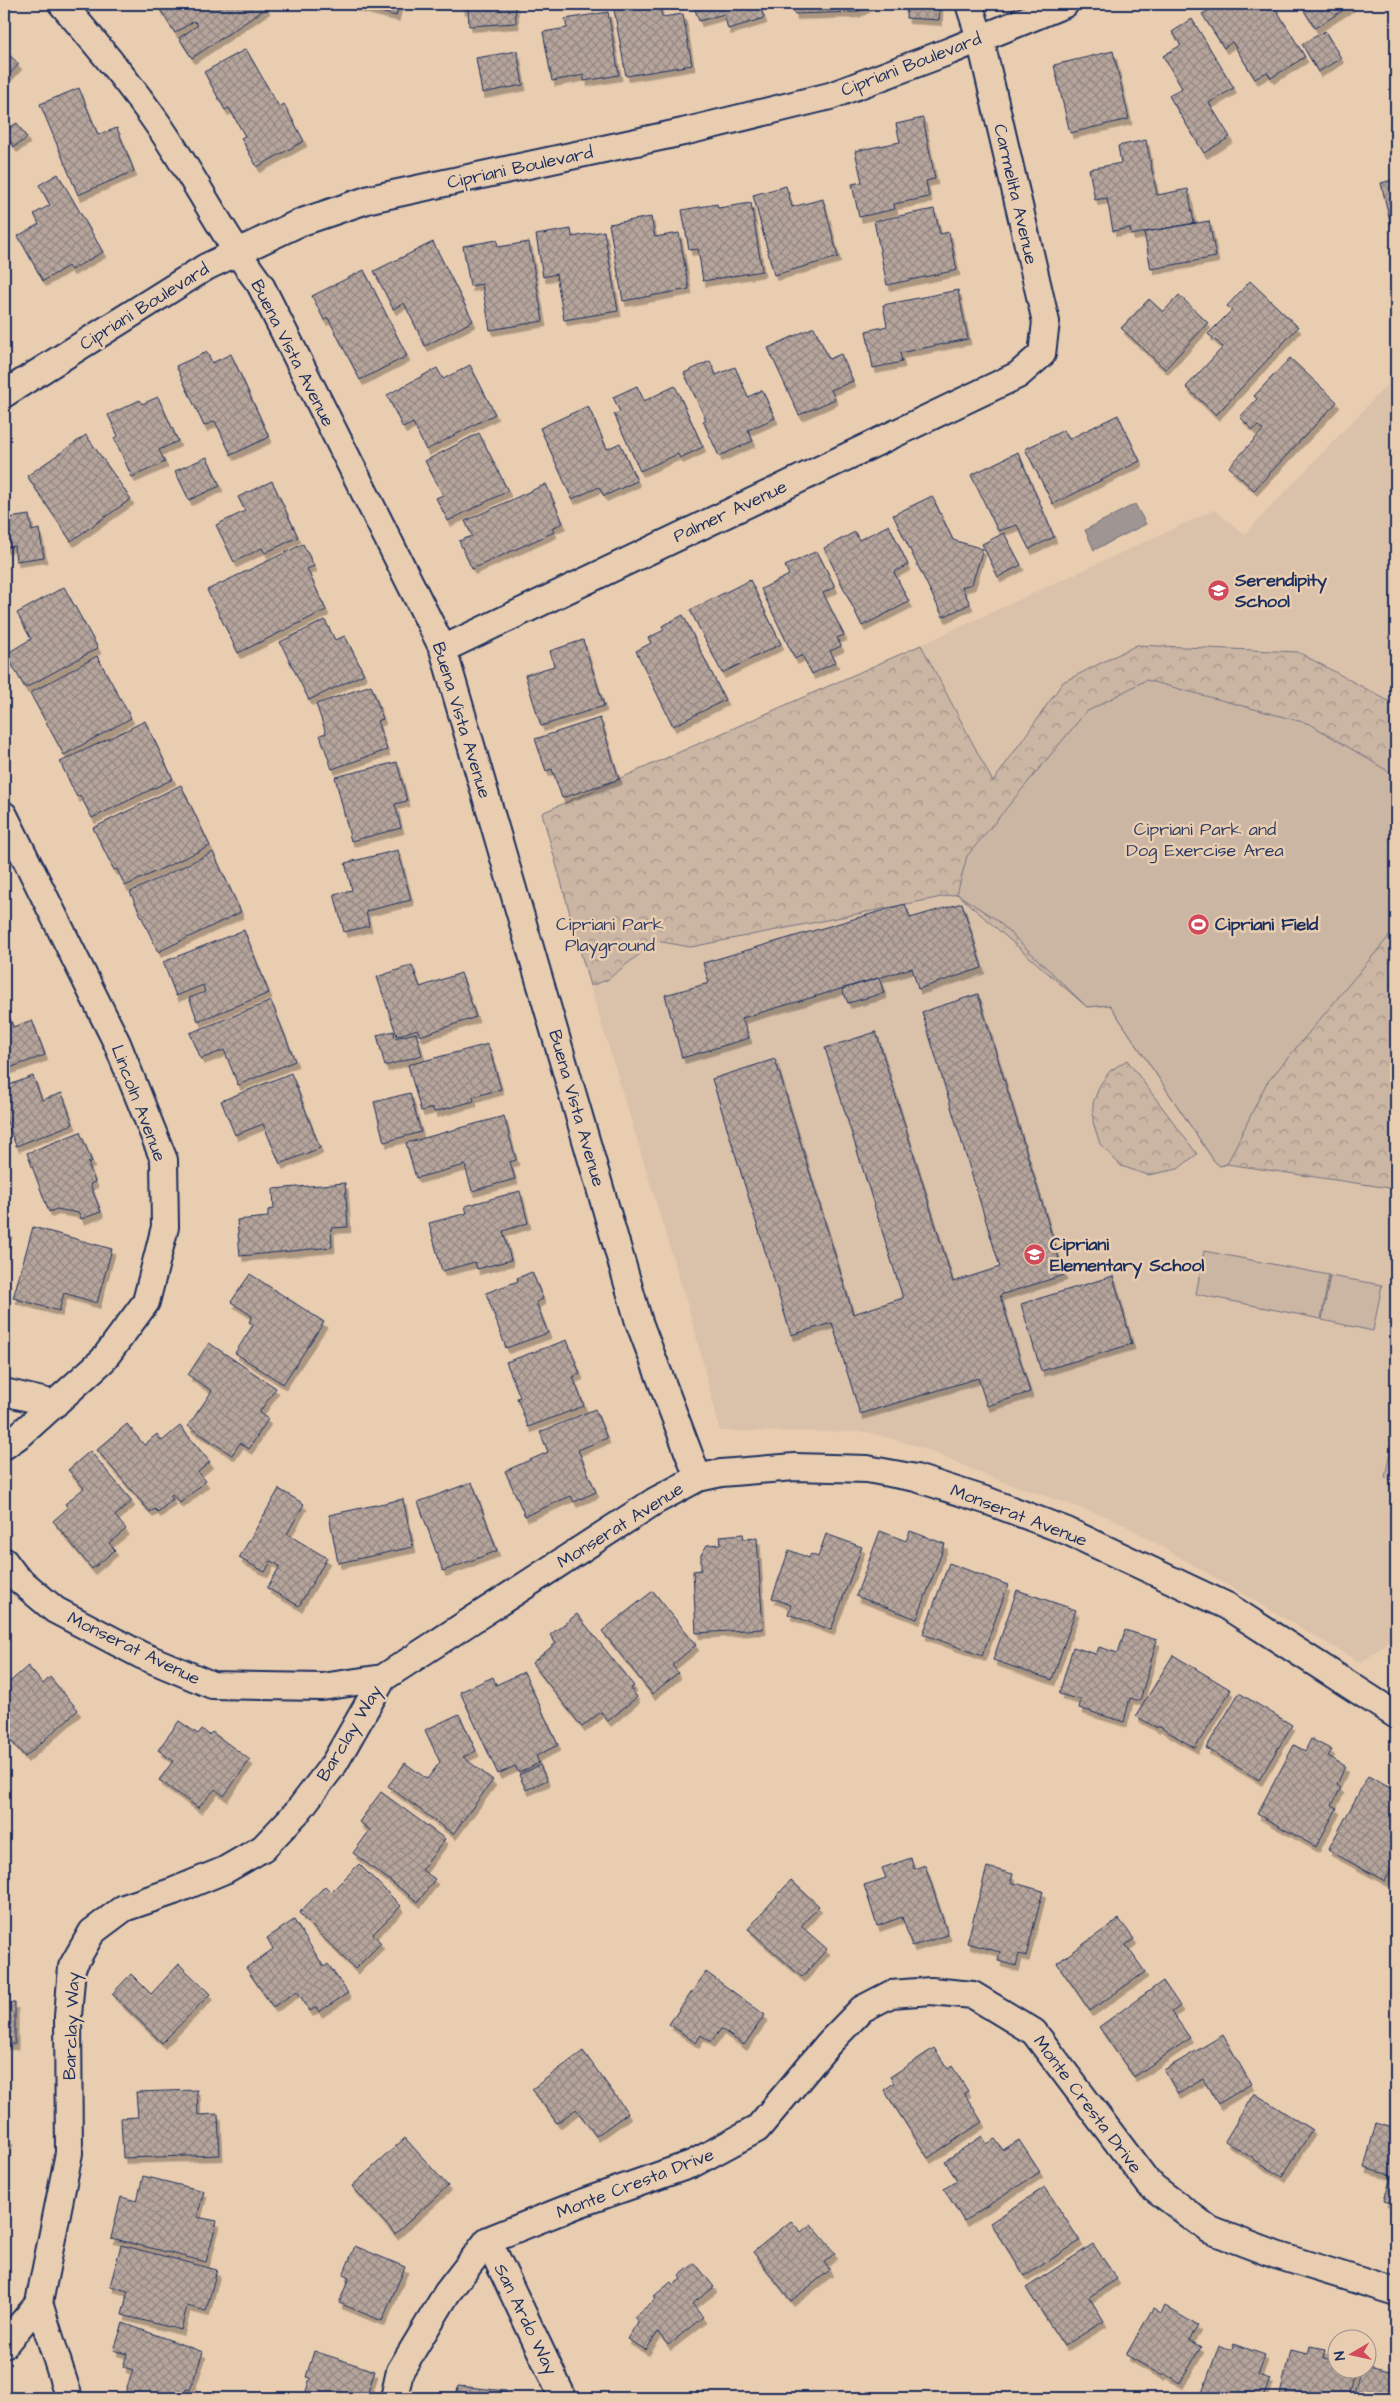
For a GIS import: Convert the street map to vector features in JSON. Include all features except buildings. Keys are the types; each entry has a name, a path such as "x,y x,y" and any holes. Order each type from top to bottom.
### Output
{"street":[{"name":"Buena Vista Avenue","path":"62,4 108,57 158,124 236,252 260,284 443,649 640,1322 698,1478"},
{"name":"Carmelita Avenue","path":"969,4 980,38 1046,322 1042,354 1018,375"},
{"name":"Cipriani Boulevard","path":"4,394 206,267 299,222 370,198 683,132 830,96 1065,4"},
{"name":"Palmer Avenue","path":"443,649 1018,375"},
{"name":"Lincoln Avenue","path":"4,815 117,1043 164,1160 165,1227 146,1302 103,1360 55,1404 4,1446"},
{"path":"4,1392 55,1404"},
{"name":"Monserat Avenue","path":"4,1561 16,1576 55,1610 141,1655 212,1685 322,1687 382,1678 655,1501 698,1478 722,1473 795,1467 868,1469 916,1478 988,1501 1067,1531 1227,1606 1396,1716"},
{"name":"Barclay Way","path":"69,2398 39,2303 69,2153 68,2016 72,1967 92,1932 124,1908 174,1891 225,1870 263,1848 298,1811 334,1764 382,1678"},
{"name":"Monte Cresta Drive","path":"488,2240 581,2203 692,2164 757,2129 829,2044 862,2009 891,1994 931,1992 973,1995 1034,2032 1149,2184 1210,2230 1276,2255 1396,2292"},
{"path":"394,2398 400,2372 419,2340 447,2293 488,2240"},
{"name":"San Ardo Way","path":"488,2240 564,2398"},
{"path":"4,2345 39,2303"}],"shaded area":[{"name":"Serendipity School","path":"1390,382 1396,393 1396,705 1298,652 1063,682 993,783 921,645 1214,510 1245,534"},
{"path":"1135,504 1146,524 1094,550 1085,530"},
{"name":"Cipriani Elementary School","path":"957,894 1110,1005 1219,1166 1227,1164 1396,1189 1396,1420 1385,1478 1396,1480 1396,1632 1390,1640 1361,1663 1116,1520 995,1479 923,1448 868,1432 720,1431 692,1320 590,986 607,980 656,941 691,947 882,903"}],"green space":[{"name":"Cipriani Park and Dog Exercise Area","path":"921,645 993,782 1063,682 1137,645 1298,652 1396,705 1396,1189 1227,1164 1220,1166 1214,1161 1110,1005 1087,1007 957,894 691,947 656,941 607,980 590,986 542,813"},
{"name":"Cipriani Field","path":"1146,680 1310,724 1396,776 1396,928 1266,1084 1227,1164 1220,1166 1214,1161 1110,1005 1087,1007 997,920 957,894 967,856 1086,712"},
{"path":"1127,1060 1197,1154 1178,1169 1148,1175 1121,1166 1100,1144 1093,1122 1093,1103 1100,1085 1110,1071"},
{"path":"1204,1251 1329,1275 1321,1319 1196,1294"},
{"path":"1330,1276 1382,1285 1373,1331 1322,1320"},
{"path":"1396,1420 1396,1480 1385,1478"}],"place":[{"name":"Serendipity School","path":"1219,590"},
{"name":"Cipriani Field","path":"1199,924"},
{"name":"Cipriani Elementary School","path":"1034,1254"}],"park label":[{"name":"Cipriani Park Playground","path":"610,934"}]}
